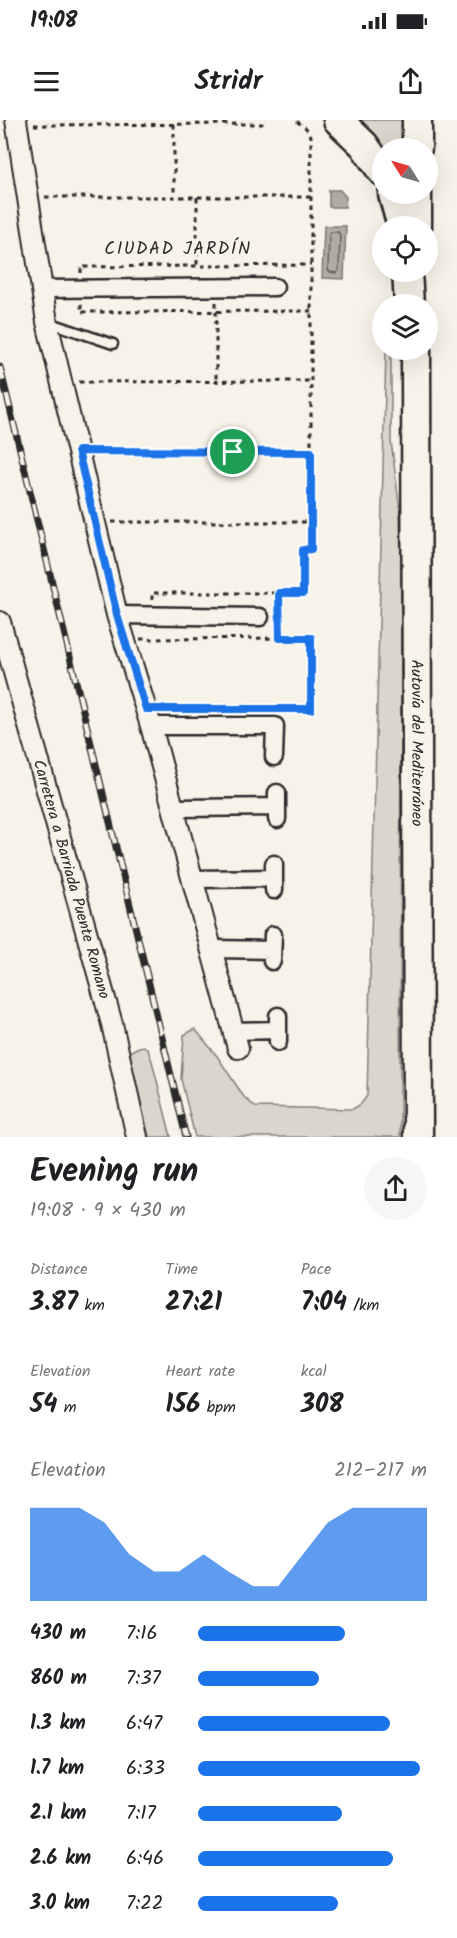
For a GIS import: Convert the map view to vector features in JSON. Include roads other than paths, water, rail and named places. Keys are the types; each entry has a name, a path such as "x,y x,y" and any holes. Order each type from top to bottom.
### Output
{"highway":[{"path":"338,120 364,145 372,157"},
{"path":"417,120 417,138"},
{"path":"412,360 416,428"},
{"name":"Autovía del Mediterráneo","path":"416,360 418,1137"}],"street":[{"path":"16,122 47,322 117,615 151,726 236,1039 278,1029"},
{"path":"43,289 275,287"},
{"path":"117,615 260,617"},
{"name":"Carretera a Barriada Puente Romano","path":"0,622 112,1024 137,1137"},
{"path":"151,726 275,726 274,757"},
{"path":"173,808 277,806"},
{"path":"192,879 274,878"},
{"path":"211,949 272,949"}],"lane":[{"path":"47,322 113,344"}],"water":[{"path":"329,190 340,190 346,197 345,207 329,207"},
{"path":"324,226 346,226 344,279 322,278"}],"railway":[{"path":"0,367 186,1137"}],"district":[{"name":"CIUDAD JARDÍN","path":"178,249"}]}
